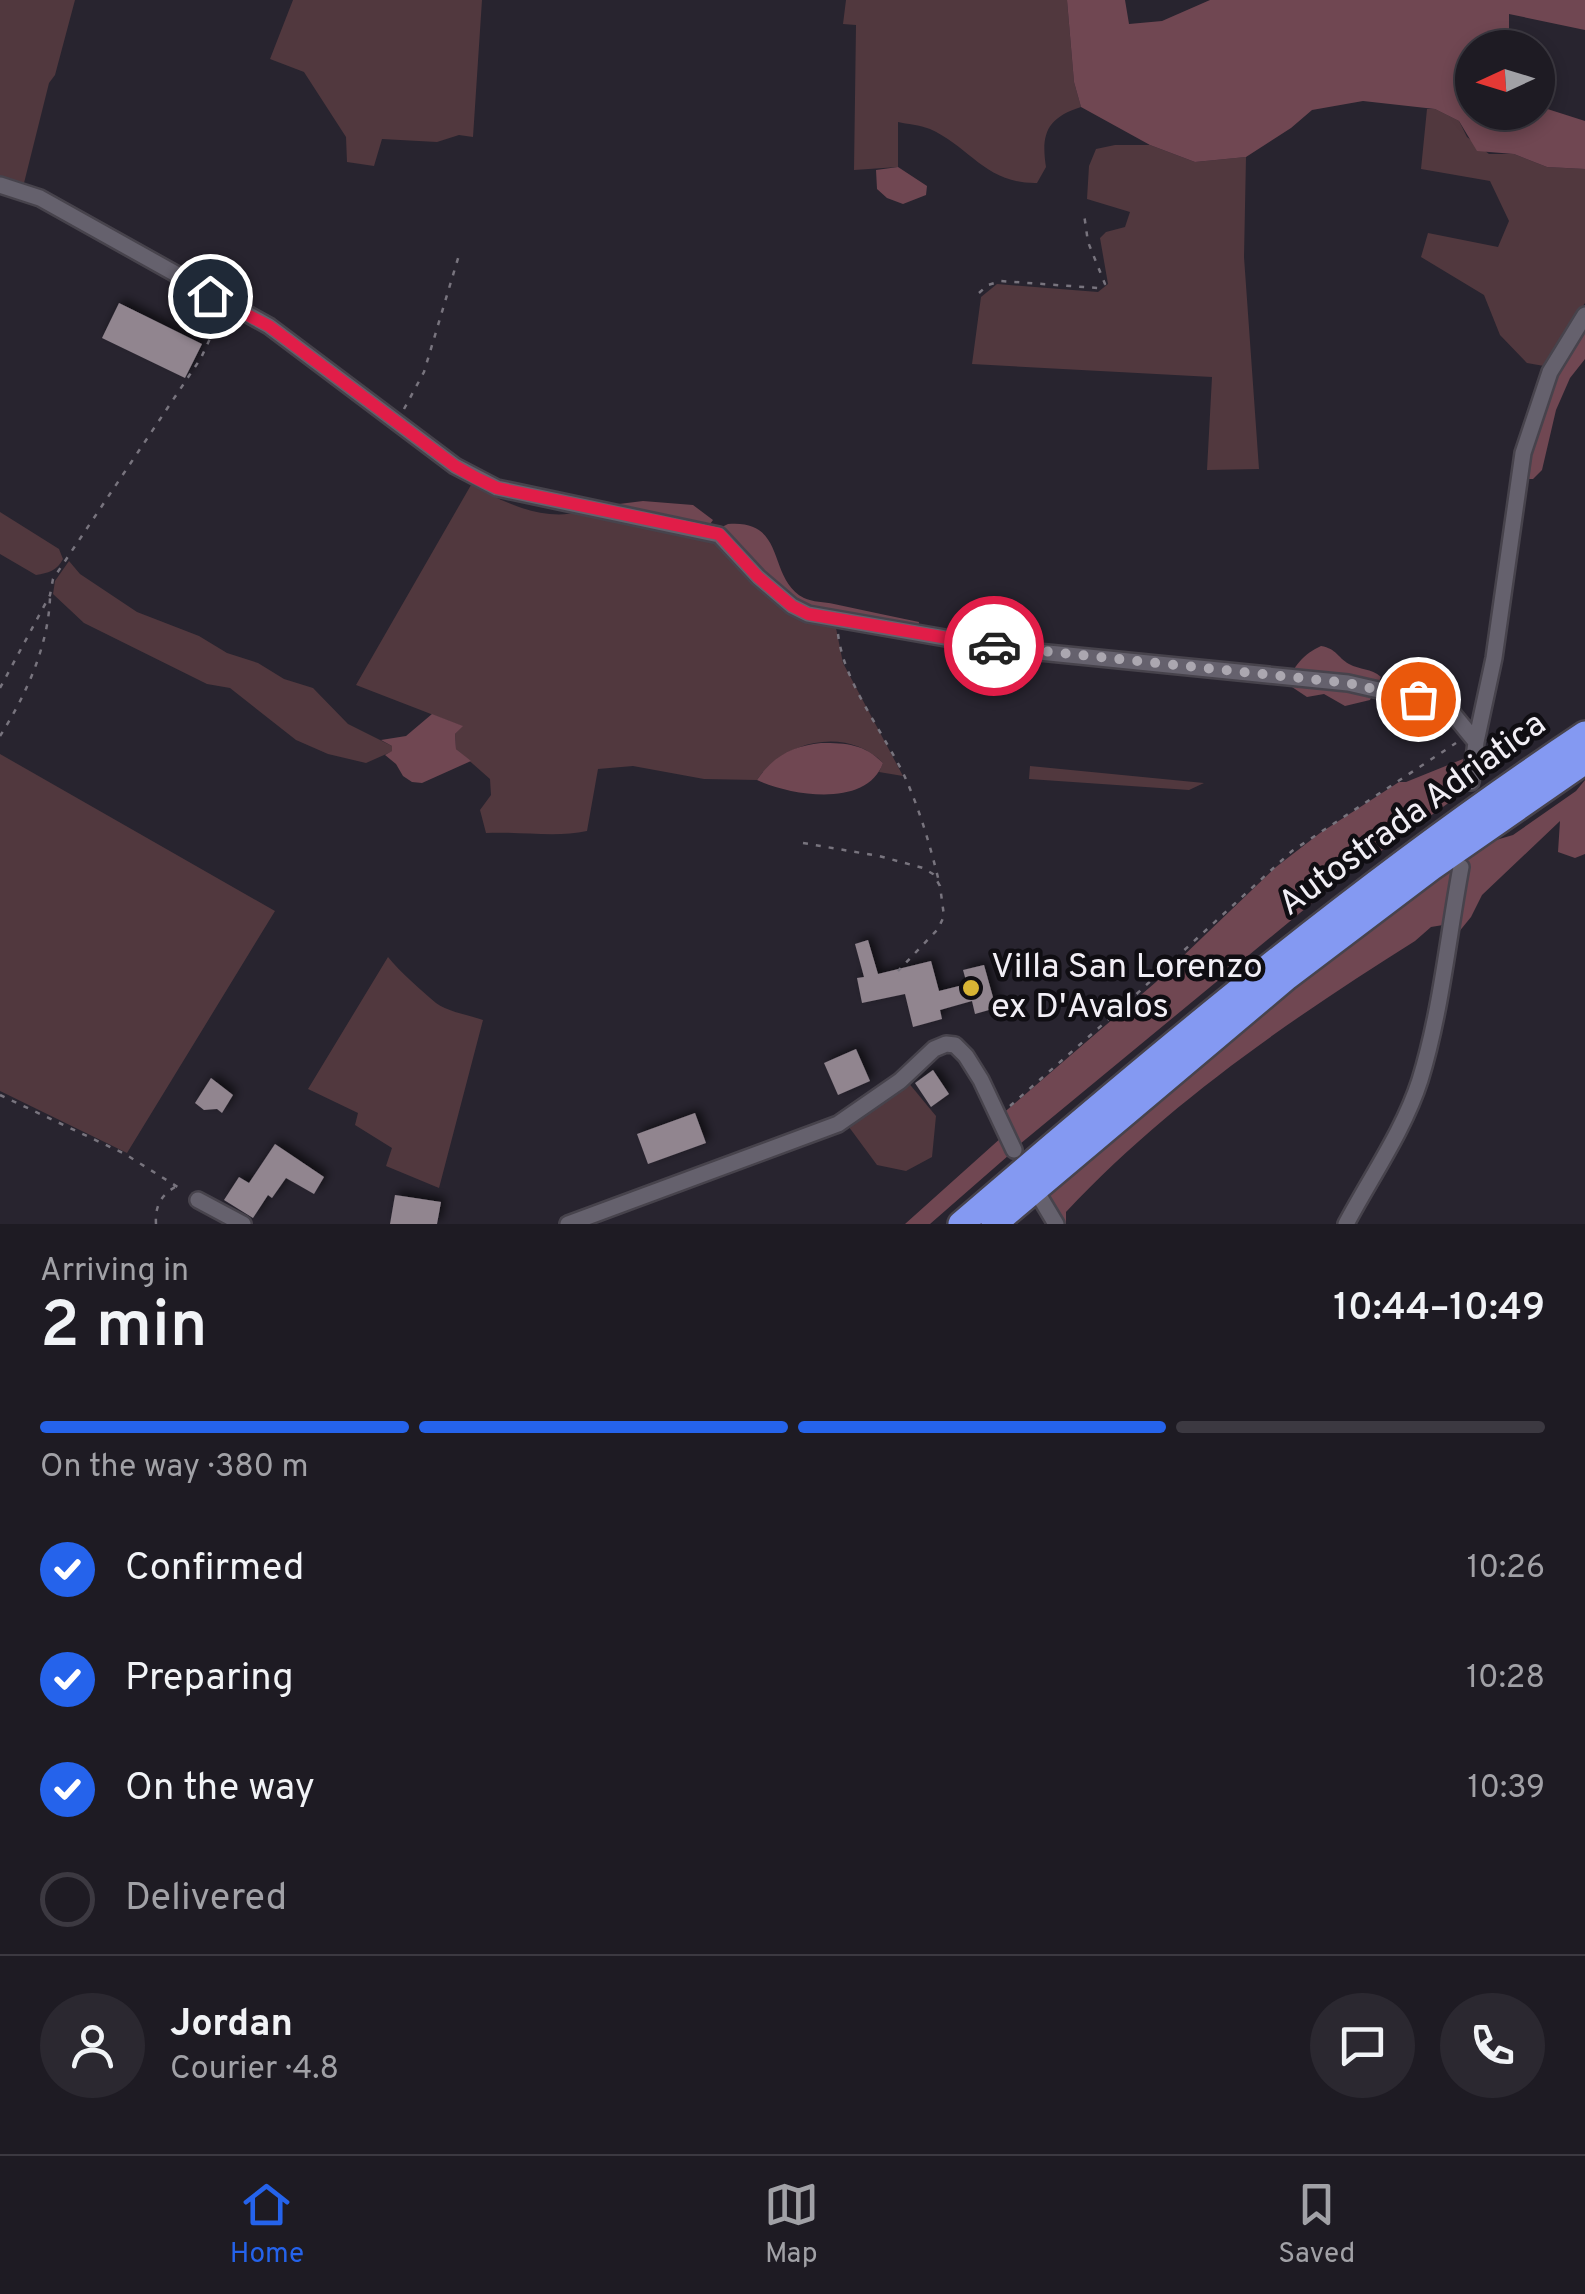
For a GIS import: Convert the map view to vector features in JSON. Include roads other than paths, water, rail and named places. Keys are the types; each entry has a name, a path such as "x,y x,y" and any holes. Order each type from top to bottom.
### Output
{"highway":[{"name":"Autostrada Adriatica","path":"962,1224 1274,960 1423,847 1585,734"},
{"name":"Autostrada Adriatica","path":"994,1224 1272,989 1431,868 1585,761"}],"street":[{"path":"0,186 40,198 269,326 455,466 497,488 719,534 758,577 792,606 808,614 1008,648 1348,683 1418,699 1454,715 1471,736"},
{"path":"1471,782 1471,736 1494,658 1523,453 1550,372 1585,314"},
{"path":"1346,1224 1409,1110 1420,1081 1461,867"},
{"path":"568,1224 838,1124 900,1081 934,1049 946,1044 955,1045 966,1056 1014,1150"},
{"path":"1042,1199 1056,1224"},
{"path":"198,1200 243,1224"}],"place":[{"name":"Villa San Lorenzo ex D'Avalos","path":"971,988"}]}
